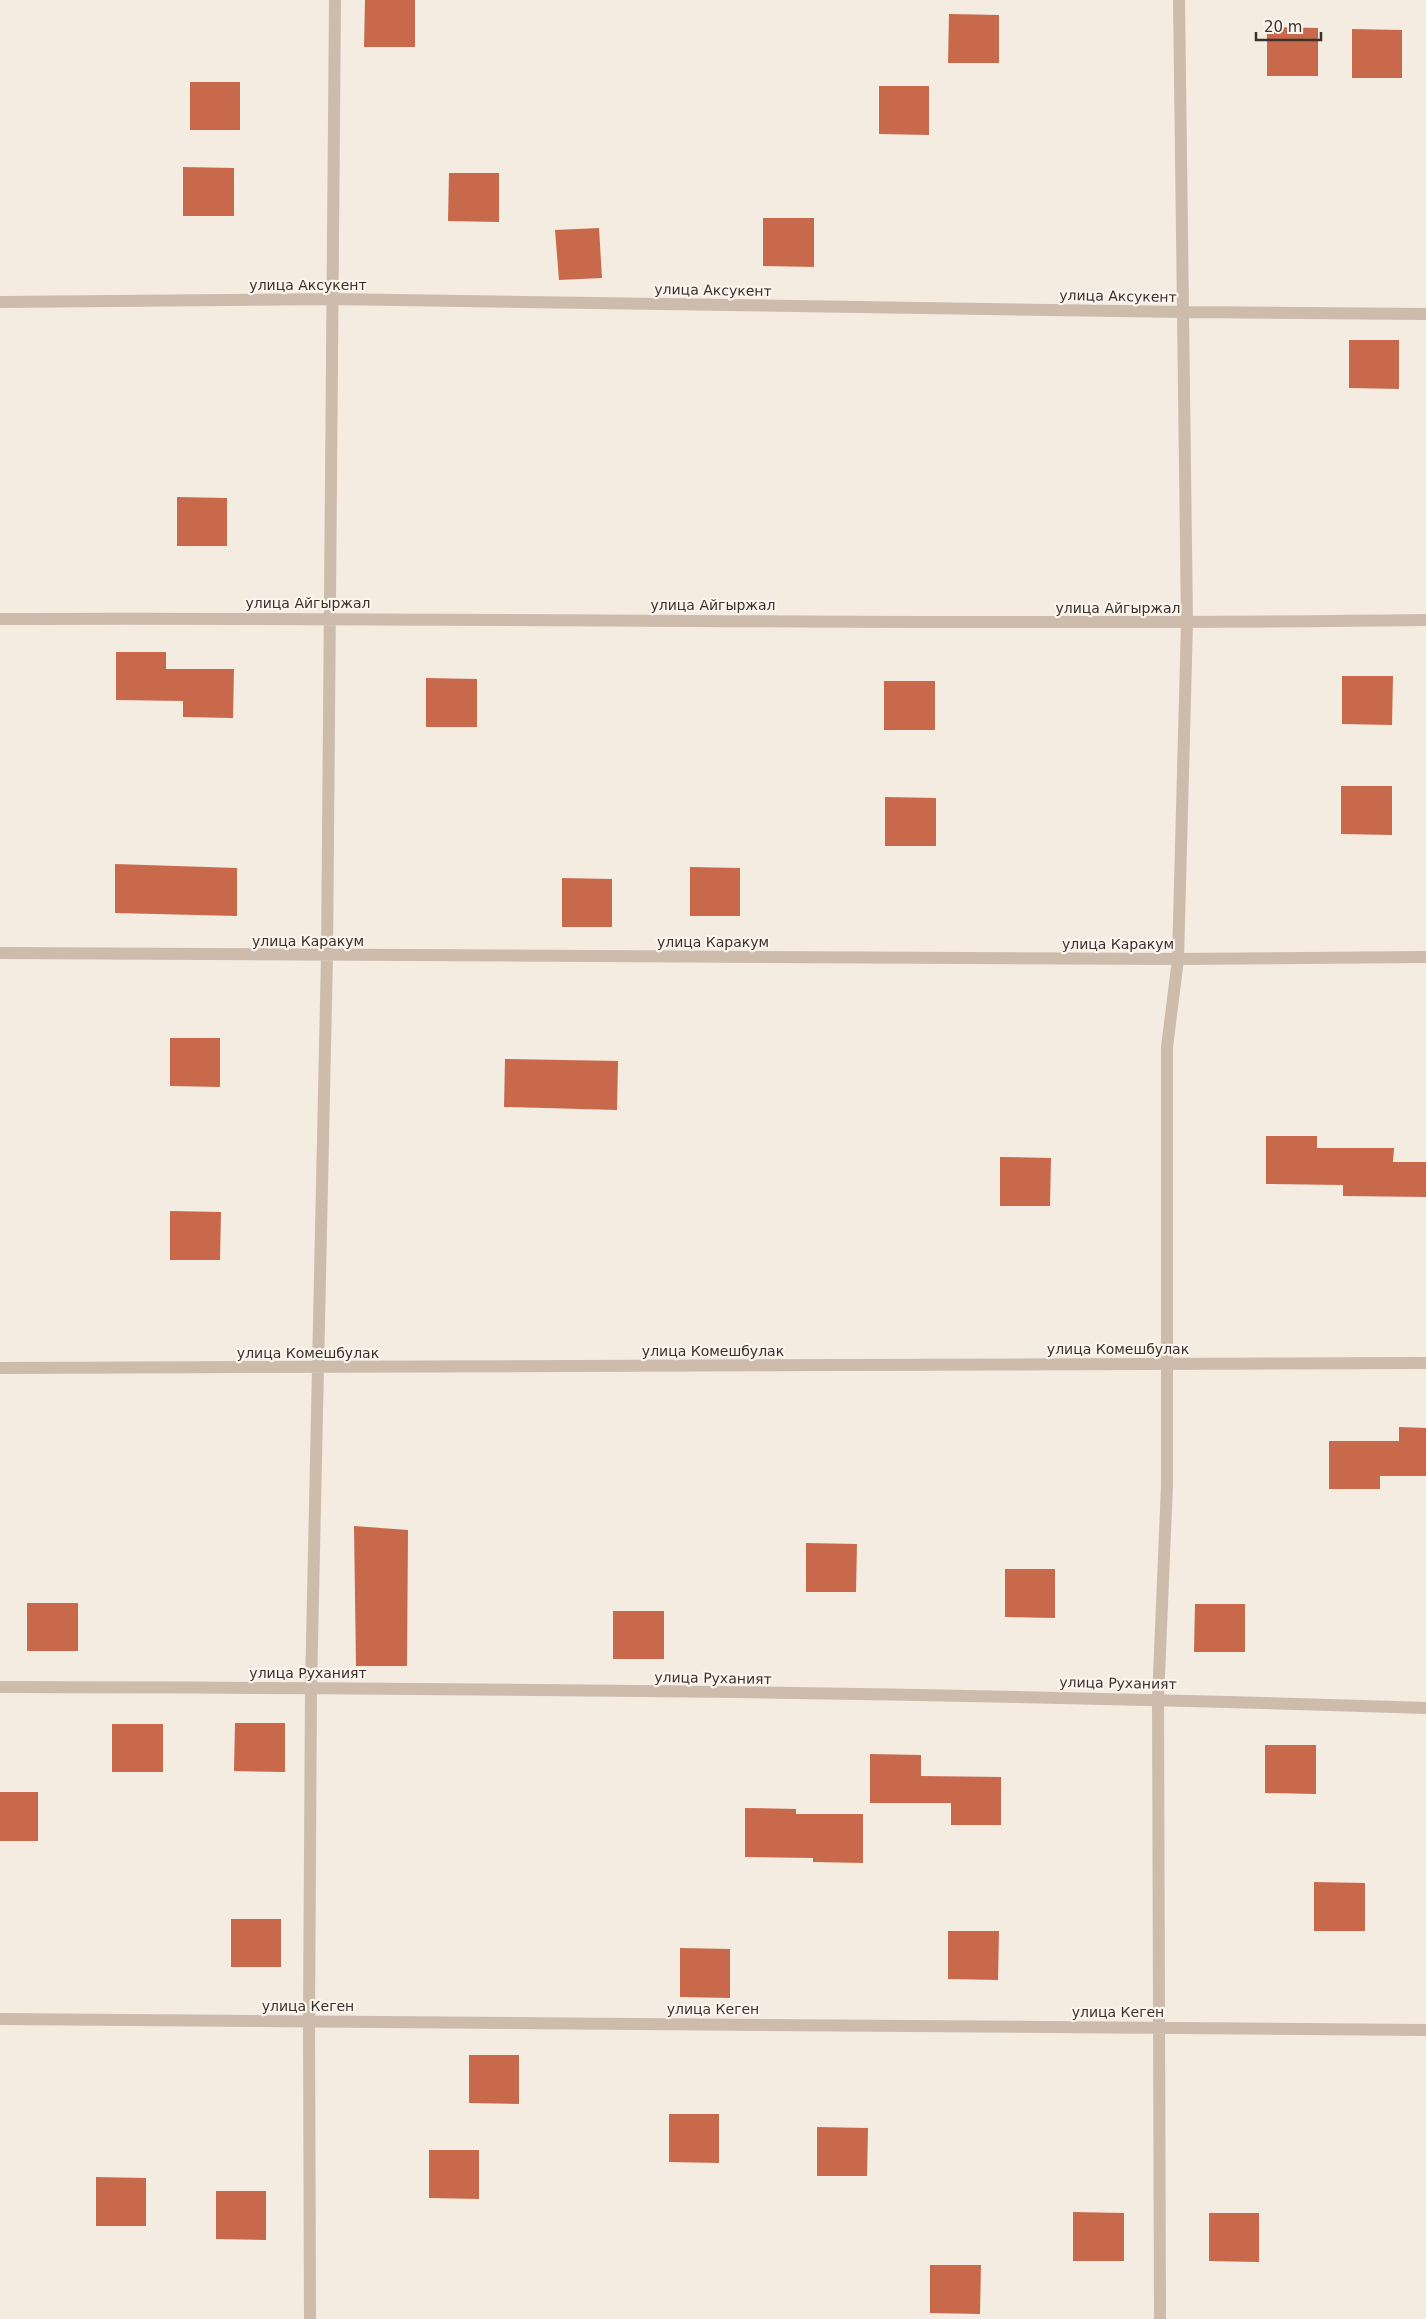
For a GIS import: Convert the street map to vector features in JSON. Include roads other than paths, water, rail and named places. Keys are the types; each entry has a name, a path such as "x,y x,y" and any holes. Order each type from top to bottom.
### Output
{"street":[{"path":"310,2319 311,1688 327,956 335,0"},
{"path":"1160,2319 1158,1699 1167,1485 1167,1047 1178,959 1187,623 1179,0"},
{"name":"улица Аксукент","path":"0,302 331,299 1426,314"},
{"name":"улица Айгыржал","path":"0,620 329,618 1187,623 1426,620"},
{"name":"улица Каракум","path":"0,953 1178,959 1426,956"},
{"name":"улица Комешбулак","path":"0,1368 1426,1363"},
{"name":"улица Руханият","path":"0,1687 311,1688 1158,1699 1426,1708"},
{"name":"улица Кеген","path":"0,2019 1426,2030"}]}
